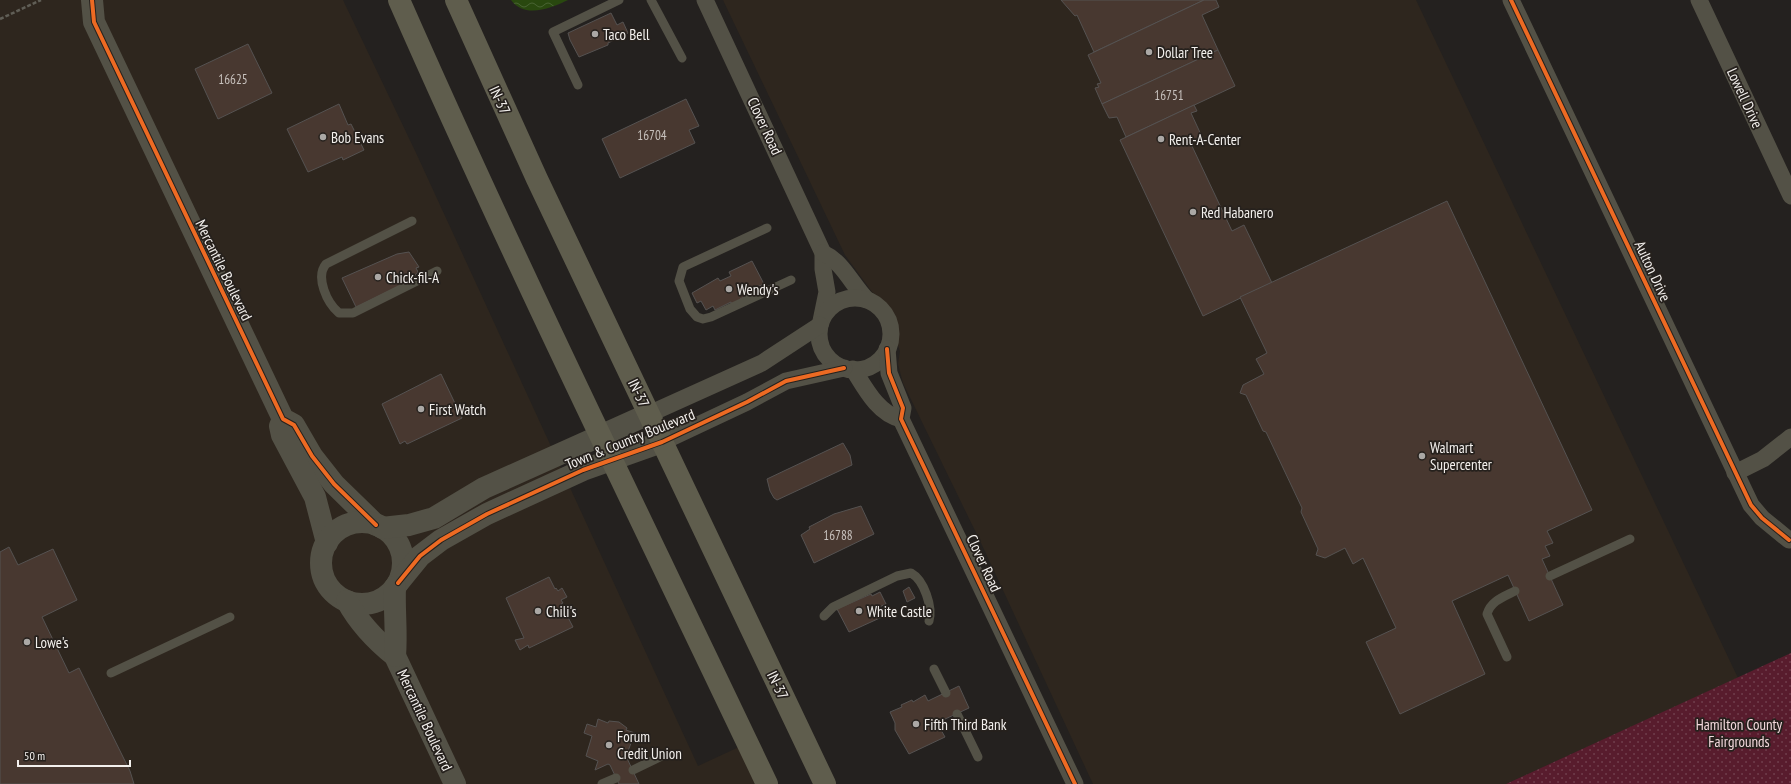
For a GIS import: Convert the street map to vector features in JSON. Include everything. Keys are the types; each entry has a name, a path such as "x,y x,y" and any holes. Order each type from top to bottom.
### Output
{"highway":[{"path":"399,0 449,114 767,784"},
{"name":"IN-37","path":"456,0 537,179 826,784"}],"street":[{"name":"Mercantile Boulevard","path":"92,0 94,22 283,419 294,425 312,456 334,484 379,526"},
{"name":"Clover Road","path":"705,0 808,217 823,253 823,269 826,292 821,323"},
{"name":"Aulton Drive","path":"1511,0 1751,505 1762,518 1789,540"},
{"name":"Lowell Drive","path":"1699,0 1791,196"},
{"path":"823,253 838,262 857,290 867,300 879,307 886,316 890,327 891,338 887,349 877,362 861,369 848,369 834,363 827,356 821,346 819,336 821,323 827,312 835,304 845,299 856,298 867,300"},
{"name":"Town & Country Boulevard","path":"379,526 409,525 434,518 484,488 762,363 821,323"},
{"name":"Clover Road","path":"887,349 889,373 903,408 902,419 1075,784"},
{"name":"Town & Country Boulevard","path":"397,585 420,556 441,540 462,527 583,470 662,442 747,402 786,381 848,369"},
{"path":"848,369 891,417 902,419"},
{"name":"Mercantile Boulevard","path":"283,419 280,426 282,435 315,497 326,542"},
{"path":"1735,473 1763,459 1791,437"},
{"path":"364,522 379,526 395,538 401,549 403,560 402,572 397,585 386,596 373,602 360,604 346,601 330,588 323,575 321,561 326,542 340,528 352,524 364,522"},
{"name":"Mercantile Boulevard","path":"395,656 397,638 394,612 397,585"},
{"name":"Mercantile Boulevard","path":"346,601 358,620 395,656 455,784"}],"lane":[{"path":"578,85 553,32 619,0"},
{"path":"651,0 682,58"},
{"path":"412,221 326,264 322,268 321,276 333,307 339,312 353,313 438,272"},
{"path":"767,228 683,268 679,281 690,309 697,317 703,319 711,317 791,280"},
{"path":"1550,576 1630,539"},
{"path":"824,616 833,606 897,576 911,573 918,578 931,606 929,621"},
{"path":"1506,657 1487,614 1493,602 1516,591"},
{"path":"111,673 230,617"},
{"path":"934,669 946,693"},
{"path":"956,714 978,757"},
{"path":"633,770 666,754"},
{"path":"602,784 616,778"}],"path":[{"path":"0,19 41,0"}],"shaded area":[{"path":"0,0 343,0 417,155 698,766 739,747 756,784 0,784"},
{"path":"723,0 1416,0 1738,678 1506,784 1093,784 982,545 903,383 898,364 900,351 883,300 872,292 845,255"}],"green space":[{"name":"Hamilton County Fairgrounds","path":"1791,653 1791,784 1506,784"}],"water":[{"path":"511,0 568,0 546,9 531,10 523,9 517,6"}],"building":[{"path":"1061,0 1204,0 1094,52 1077,15 1075,16"},
{"path":"1204,0 1216,0 1219,7 1202,15 1218,50 1102,104 1095,88 1099,87 1097,84 1101,83 1088,55"},
{"path":"611,13 617,25 623,22 628,33 608,43 608,45 579,57 568,33"},
{"path":"248,44 272,93 218,119 195,69"},
{"path":"1218,50 1235,86 1126,137 1117,117 1109,118 1102,104"},
{"path":"686,99 699,126 689,130 695,143 620,178 602,139"},
{"path":"339,104 348,125 351,124 364,150 343,160 342,157 308,172 287,129"},
{"path":"1194,105 1197,111 1191,113 1203,139 1191,144 1232,231 1244,225 1272,283 1203,316 1120,140"},
{"name":"Walmart Supercenter","path":"1447,201 1592,510 1547,531 1553,543 1545,546 1550,556 1542,559 1563,605 1529,621 1508,575 1452,601 1485,674 1400,714 1366,642 1396,628 1363,558 1353,564 1345,548 1325,558 1316,555 1318,549 1301,512 1302,508 1266,432 1263,431 1246,395 1240,393 1243,385 1264,374 1256,359 1267,353 1240,297"},
{"path":"409,252 419,267 416,268 418,272 410,281 356,307 342,278 397,254"},
{"path":"752,261 764,284 750,290 751,293 740,299 741,301 732,305 731,302 715,310 713,306 706,310 701,301 697,303 692,293 718,278 720,281 731,276 729,272"},
{"path":"441,374 462,418 407,444 405,441 400,444 382,404"},
{"path":"843,443 850,455 852,465 777,500 774,498 770,491 767,479"},
{"path":"861,506 874,534 814,563 801,535 810,529 809,527 834,514"},
{"name":"Lowe's","path":"9,547 18,565 53,549 77,600 42,617 69,673 79,668 130,771 134,784 0,784 0,552"},
{"path":"549,577 555,589 556,588 558,591 562,588 567,597 561,600 563,603 561,604 573,627 529,648 528,645 520,650 515,640 524,638 506,598"},
{"path":"909,587 915,598 907,602 903,591"},
{"path":"880,592 886,604 877,608 882,617 849,632 837,609 871,594 872,596"},
{"path":"959,686 969,708 943,720 946,727 941,730 945,737 909,754 895,730 895,723 890,712 902,707 901,705 912,700 913,702 925,695 928,701"},
{"path":"598,719 608,723 609,721 619,722 627,728 626,730 635,733 626,756 639,784 619,784 610,765 608,764 595,770 598,761 586,756 592,736 584,733 587,724 596,727"}],"cycle path":[{"path":"92,0 94,22 283,419 294,425 312,456 334,484 376,525"},
{"path":"1511,0 1751,505 1762,518 1789,540"},
{"path":"887,349 889,373 903,408 901,419 1075,784"},
{"path":"398,583 420,556 441,540 487,514 583,470 662,442 747,402 786,381 844,368"}],"place":[{"name":"Taco Bell","path":"595,34"},
{"name":"Dollar Tree","path":"1149,52"},
{"name":"Bob Evans","path":"323,137"},
{"name":"Rent-A-Center","path":"1161,139"},
{"name":"Red Habanero","path":"1193,212"},
{"name":"Chick-fil-A","path":"378,277"},
{"name":"Wendy's","path":"729,289"},
{"name":"First Watch","path":"421,409"},
{"name":"Walmart Supercenter","path":"1422,456"},
{"name":"Chili's","path":"538,611"},
{"name":"White Castle","path":"859,611"},
{"name":"Lowe's","path":"27,642"},
{"name":"Fifth Third Bank","path":"916,724"},
{"name":"Forum Credit Union","path":"609,745"}]}
